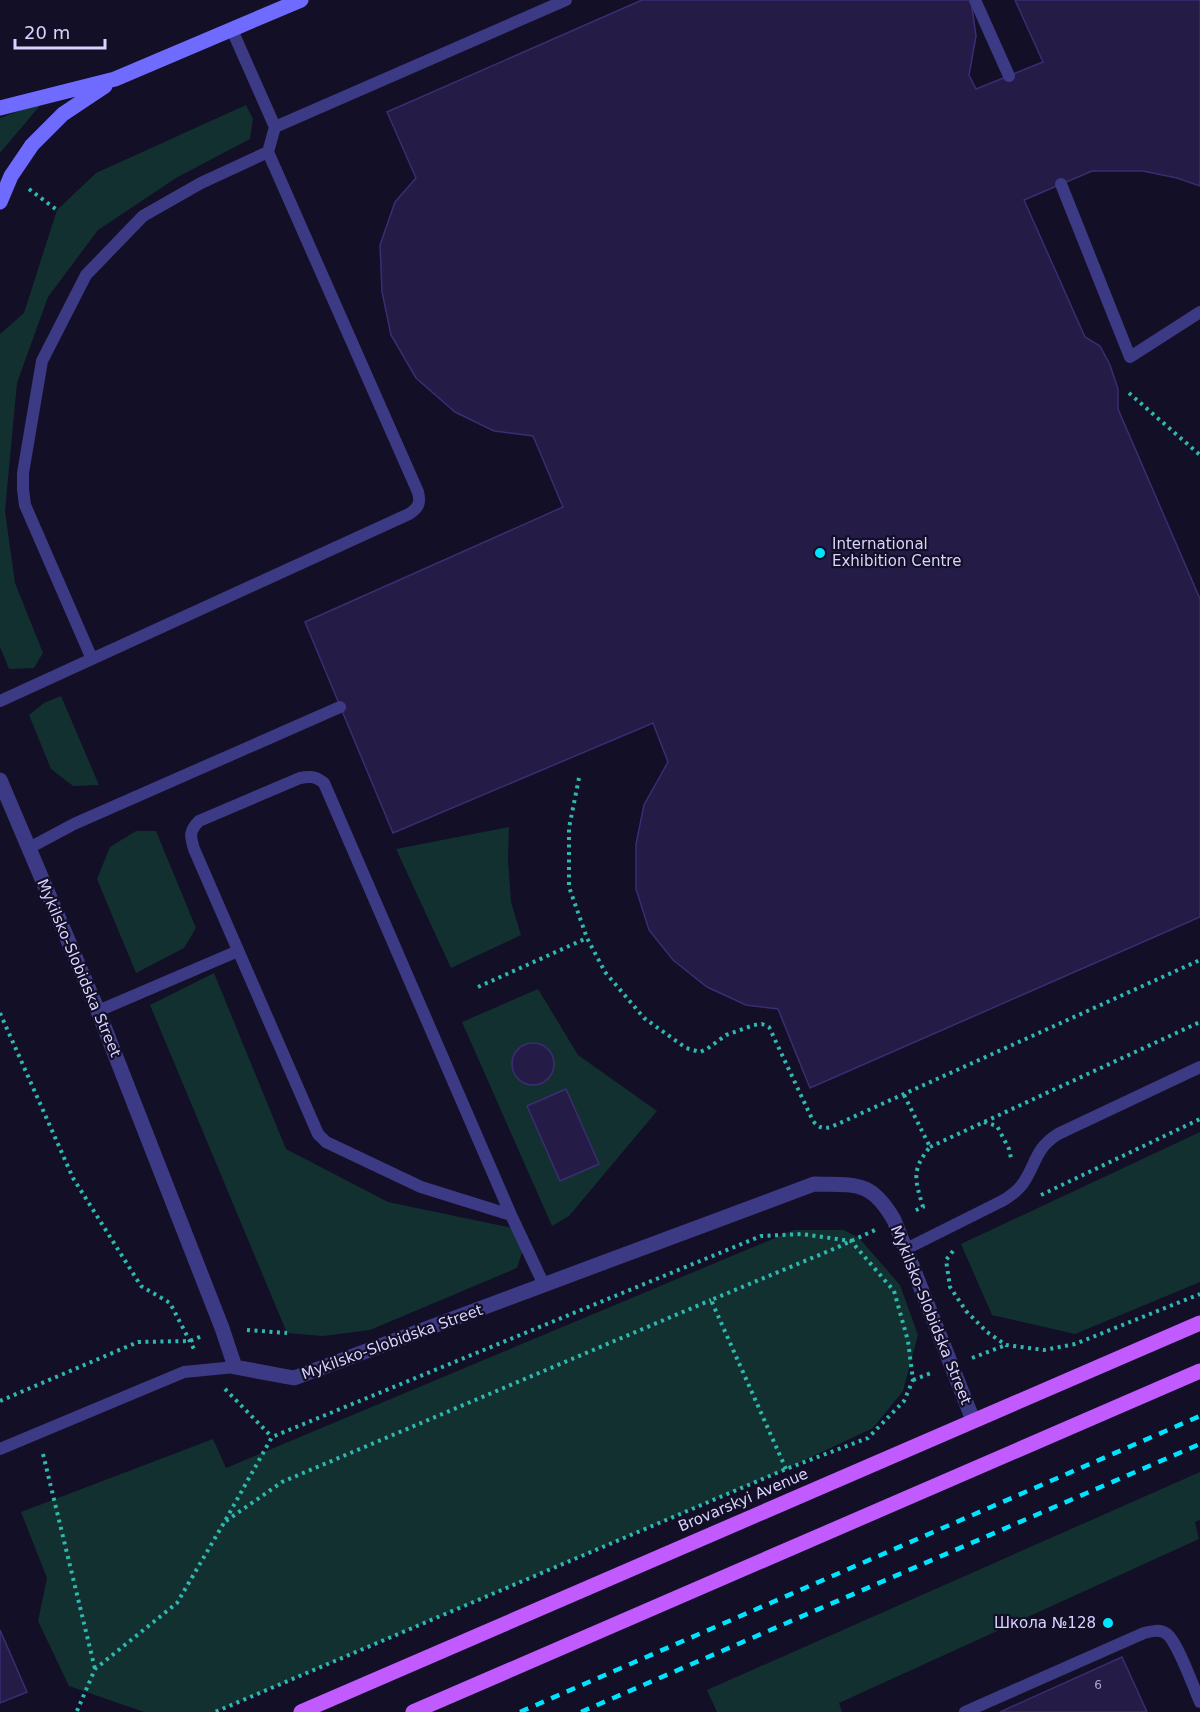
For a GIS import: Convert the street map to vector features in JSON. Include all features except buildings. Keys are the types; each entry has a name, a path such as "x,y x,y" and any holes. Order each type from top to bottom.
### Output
{"main road":[{"name":"Brovarskyi Avenue","path":"301,1712 1200,1323"},
{"path":"413,1712 1200,1371"}],"street":[{"path":"0,108 115,80 302,0"},
{"path":"0,202 11,176 32,145 63,114 115,80"},
{"name":"Mykilsko-Slobidska Street","path":"0,780 98,1011 222,1328 235,1367 294,1378 814,1184 853,1185 866,1189 884,1202 894,1220 973,1420"}],"lane":[{"path":"275,126 566,0"},
{"path":"975,0 1009,76"},
{"path":"0,701 409,514 417,508 421,501 268,152 275,126 232,30"},
{"path":"92,659 25,505 23,473 42,361 86,275 143,216 201,183 268,152"},
{"path":"1061,184 1130,357 1200,312"},
{"path":"28,848 74,824 340,707"},
{"path":"511,1215 421,1187 326,1142 318,1134 194,849 191,839 192,828 200,822 300,778 317,777 324,783 511,1215 544,1285"},
{"path":"98,1011 238,951"},
{"path":"906,1249 1013,1194 1024,1181 1042,1146 1058,1134 1200,1067"},
{"path":"0,1449 183,1372 235,1367"},
{"path":"965,1712 1155,1630 1166,1633 1173,1642 1200,1702"}],"path":[{"path":"1129,393 1200,455"},
{"path":"579,778 569,828 569,886 587,938 605,972 644,1018 686,1048 700,1052 735,1031 762,1024 769,1027 813,1121 818,1127 824,1129 1200,960"},
{"path":"478,987 587,938"},
{"path":"0,1013 73,1178 141,1286 170,1303 206,1370 272,1437"},
{"path":"932,1212 923,1207 916,1183 918,1161 930,1147 1200,1022"},
{"path":"904,1095 930,1147"},
{"path":"1031,1200 1200,1119"},
{"path":"983,1122 998,1126 1009,1149 1011,1159"},
{"path":"225,1521 282,1482 851,1241 923,1207"},
{"path":"77,1711 95,1669 177,1603 272,1437 761,1236 802,1234 851,1241 894,1291 908,1341 912,1380 904,1401 868,1438 786,1469 215,1712"},
{"path":"957,1246 946,1260 950,1287 966,1311 987,1332 1006,1345 1044,1350 1075,1344 1200,1294"},
{"path":"711,1300 786,1469"},
{"path":"0,1401 138,1342 190,1341 222,1328 287,1333"},
{"path":"38,1433 95,1669"}],"green space":[{"path":"43,102 0,153 0,118"},
{"path":"246,105 253,119 250,139 176,178 98,230 48,297 17,383 5,511 15,583 43,653 34,668 9,669 0,647 0,334 24,313 57,210 96,173"},
{"path":"61,696 99,785 73,786 51,769 29,715 44,703"},
{"path":"509,827 508,859 511,902 521,935 451,968 396,849"},
{"path":"136,831 156,831 196,928 184,948 136,973 97,879 110,847"},
{"path":"214,973 286,1149 388,1202 513,1228 524,1246 517,1268 370,1330 323,1336 287,1333 150,1005"},
{"path":"538,989 578,1055 657,1111 569,1216 552,1226 462,1022"},
{"path":"1200,1132 1200,1282 1075,1334 992,1315 961,1244"},
{"path":"794,1230 844,1230 859,1238 900,1285 918,1335 903,1391 873,1428 786,1469 215,1712 144,1712 69,1686 38,1621 47,1578 21,1512 213,1439 226,1468"},
{"path":"1200,1472 1200,1520 1195,1522 1199,1539 839,1703 842,1712 717,1712 707,1690"}],"railway":[{"path":"520,1712 1200,1416"},
{"path":"581,1712 1200,1444"}],"place":[{"name":"International Exhibition Centre","path":"820,553"},
{"name":"Школа №128","path":"1108,1623"}]}
